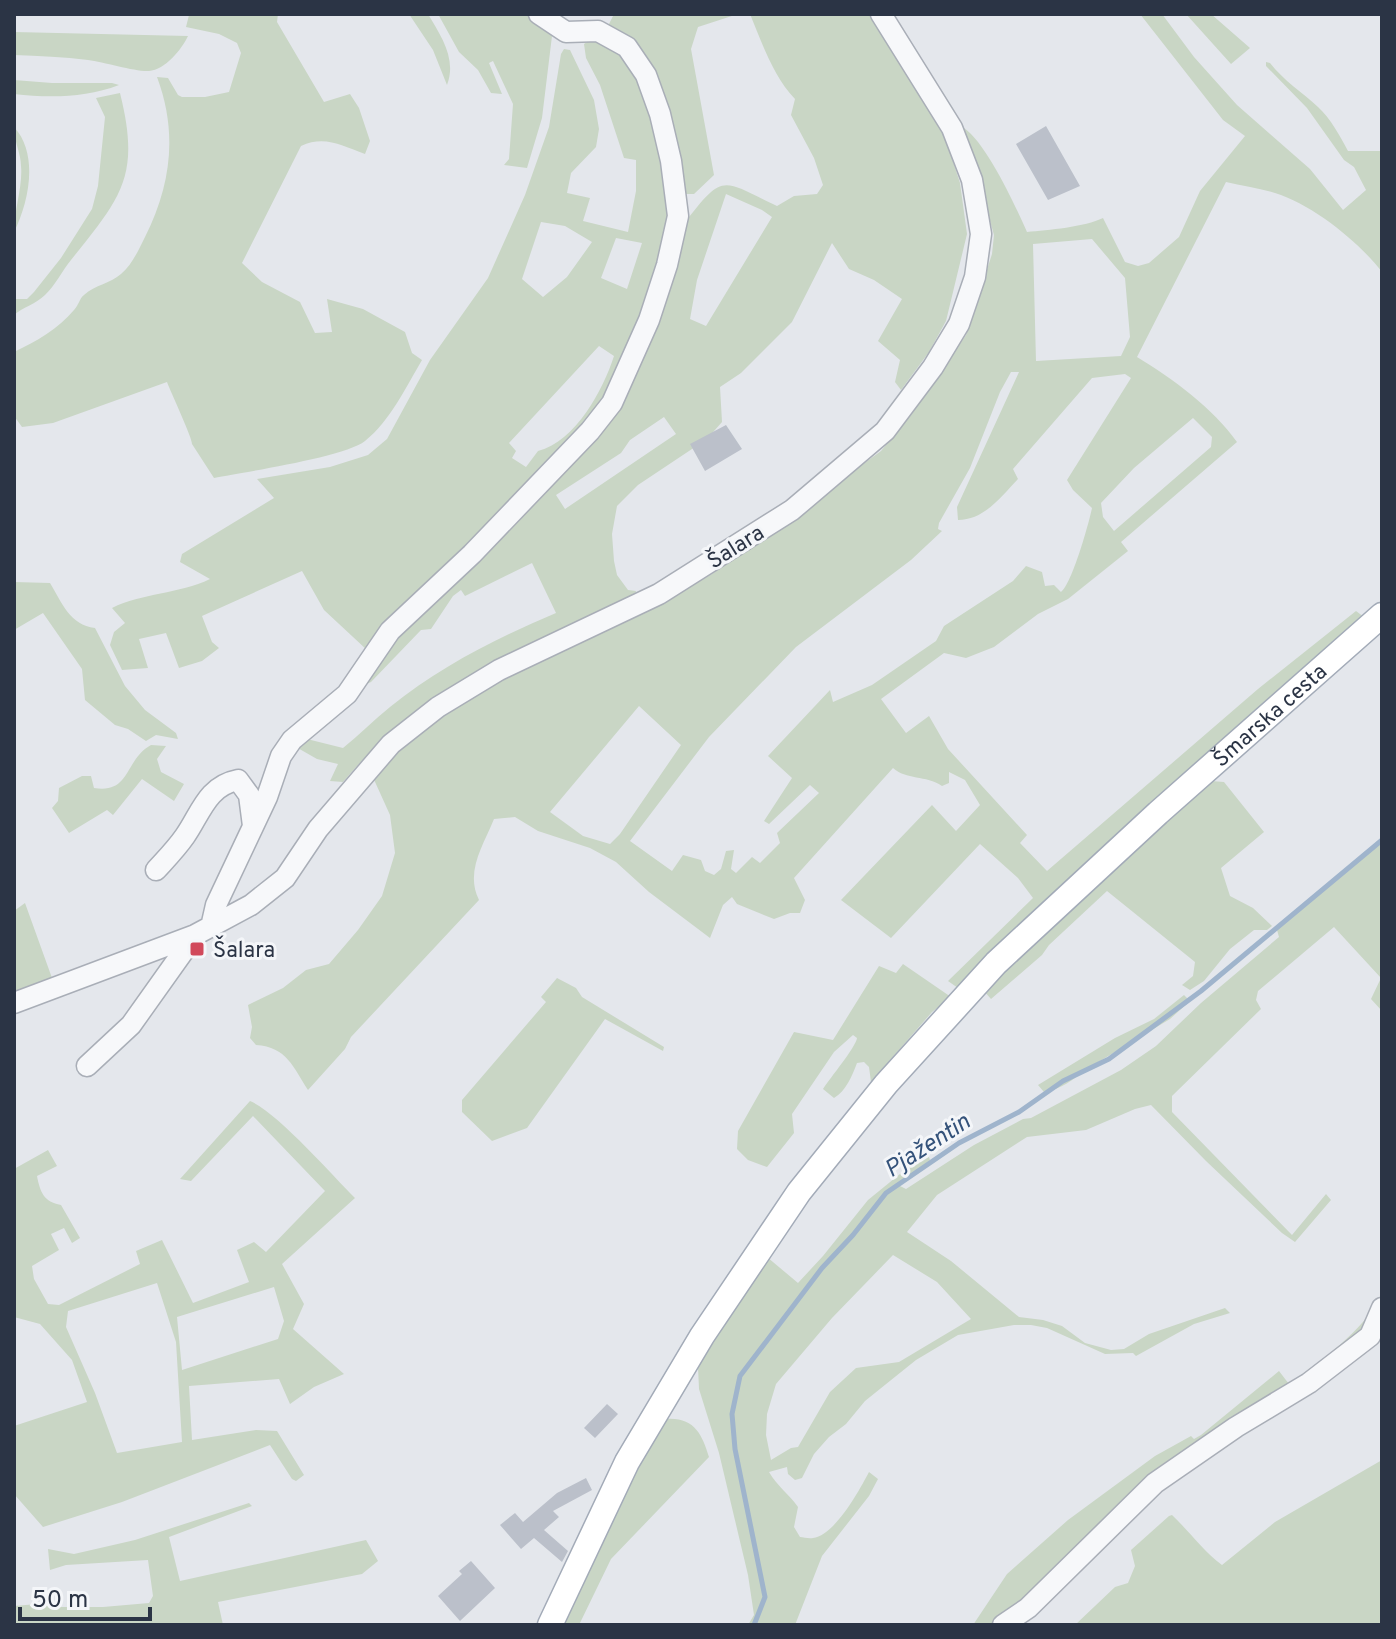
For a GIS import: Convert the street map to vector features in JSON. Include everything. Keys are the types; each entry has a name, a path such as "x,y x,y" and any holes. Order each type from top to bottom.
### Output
{"main road":[{"name":"Šmarska cesta","path":"550,1625 627,1462 702,1336 799,1192 886,1084 996,963 1158,813 1382,615"}],"street":[{"path":"87,1066 131,1025 203,931 267,797 281,756 292,740 347,694 390,631 472,554 590,431 612,403 649,320 667,265 678,216 671,161 660,114 646,75 627,47 598,31 566,32 539,14"},
{"name":"Šalara","path":"14,1003 203,931 251,905 285,878 318,829 391,744 438,707 499,670 659,594 792,510 885,431 933,367 959,324 975,277 981,234 972,180 952,128 881,14"},
{"path":"156,870 187,833 205,799 226,782 238,780 249,795 253,826"},
{"path":"1003,1625 1028,1608 1155,1483 1236,1427 1309,1383 1370,1336 1382,1308"}],"green space":[{"path":"84,14 278,14 277,22 324,102 350,94 359,108 370,141 365,154 318,141 301,146 242,263 262,282 300,302 315,333 332,332 327,299 363,309 405,332 412,353 422,360 390,414 365,441 317,458 214,478 192,444 167,382 53,423 22,427 14,416 14,352 54,329 68,317 84,295 125,270 138,252 154,217 169,158 168,118 157,77 168,78 182,97 205,97 229,92 241,53 237,43 219,34 186,27 189,15"},
{"path":"409,14 428,14 438,31 449,57 447,85 433,50"},
{"path":"438,14 527,14 552,36 542,118 527,168 504,165 509,159 513,104 493,61 489,63 502,94 491,93 478,70 459,52"},
{"path":"614,14 738,14 698,27 691,49 714,175 694,194 683,194 668,116 608,26"},
{"path":"750,14 870,14 926,102 946,140 960,183 967,234 946,321 929,352 901,390 895,382 900,360 878,341 902,299 874,280 849,269 832,243 792,322 741,373 720,387 722,422 707,439 638,485 617,506 612,534 614,561 617,575 628,590 636,591 634,598 477,672 407,719 343,782 330,781 338,764 317,759 296,747 307,739 343,748 390,707 449,666 556,613 532,563 465,596 461,590 453,596 431,629 421,630 371,682 362,686 373,667 402,632 597,431 683,225 696,208 707,196 724,186 744,190 777,206 794,196 817,194 823,185 814,158 791,115 795,99 774,70","holes":["726,194 772,217 706,326 690,319 697,280","664,417 676,434 565,509 556,495 621,453 630,440"]},
{"path":"1140,14 1162,14 1194,57 1237,105 1310,169 1343,210 1366,190 1354,167 1344,160 1307,108 1266,66 1266,62 1323,112 1348,151 1382,151 1382,272 1348,237 1304,206 1275,193 1226,182 1137,357 1192,395 1237,442 1121,542 1128,551 1068,599 1038,614 994,647 966,658 944,653 881,699 906,733 929,716 948,749 1027,835 1020,843 1047,871 1258,689 1356,611 1364,617 1047,899 958,988 948,981 1033,898 1018,878 980,844 891,938 841,900 932,805 956,831 980,805 965,780 949,772 949,783 942,786 893,768 794,878 805,900 800,913 774,919 737,904 732,897 723,905 710,938 649,892 616,862 590,848 538,831 515,817 494,819 475,869 475,890 479,900 351,1037 345,1049 308,1090 282,1054 256,1045 250,1038 252,1027 248,1005 283,988 306,970 329,964 382,896 395,853 390,815 371,773 435,721 505,675 671,598 712,574 881,451 911,415 966,335 992,254 994,235 964,128 991,161 1027,232 1077,226 1103,218 1125,262 1138,266 1149,263 1179,237 1200,191 1245,136 1223,120","holes":["1092,239 1125,278 1130,337 1121,356 1036,361 1033,244","1011,372 1019,372 957,507 958,520 984,512 1005,493 1018,479 1013,469 1092,378 1125,374 1131,378 1067,480 1092,508 1080,553 1061,592 1054,585 1045,586 1042,572 1026,566 1013,581 944,626 936,641 872,685 833,702 830,690 768,756 792,778 764,821 769,824 810,785 819,793 777,833 780,843 760,863 752,857 736,873 731,869 734,850 726,851 721,869 714,875 705,871 701,860 683,855 672,871 630,841 709,737 796,647 911,560 942,531 938,529 939,523 970,468","1193,418 1212,437 1211,447 1114,531 1103,517 1101,503 1134,468","639,706 681,745 610,844 583,836 550,812"]},
{"path":"1186,14 1211,14 1250,48 1231,64"},
{"path":"14,32 188,36 167,63 155,70 143,71 88,60 14,55"},
{"path":"590,40 606,41 624,52 639,73 658,132 671,224 664,261 601,411 367,650 324,610 302,571 202,616 212,642 219,648 202,661 179,668 166,633 139,639 148,668 122,670 110,645 114,632 125,623 112,608 210,579 180,562 182,554 274,498 257,479 330,467 368,455 387,439 430,360 488,278 525,195 549,127 564,49 570,50 594,100 599,129 596,147 571,173 567,193 590,198 583,221 628,232 636,191 636,160 624,158 600,85 586,58 584,44","holes":["541,222 565,226 592,242 567,277 543,297 522,279","616,238 642,243 627,289 601,278","599,346 614,356 595,398 576,426 564,437 538,451 526,467 512,458 516,451 509,443"]},
{"path":"14,80 119,85 80,95 40,96 14,94"},
{"path":"120,93 126,122 127,166 114,202 49,291 14,315 14,299 27,299 34,292 61,258 92,209 98,186 105,117 96,98"},
{"path":"14,127 27,151 29,178 24,207 14,232 21,161"},
{"path":"14,582 50,583 73,618 95,628 125,686 145,710 176,733 178,739 156,735 146,741 128,729 115,725 85,700 82,669 43,613 14,630"},
{"path":"151,745 166,746 157,759 161,772 184,784 174,801 142,779 113,815 107,810 69,833 52,808 58,801 59,788 82,776 91,776 94,788 115,786 142,751"},
{"path":"1211,781 1224,782 1264,832 1221,868 1230,896 1253,908 1272,926 1267,930 1254,930 1230,949 1204,981 1190,990 1182,985 1193,976 1195,962 1107,891 1042,955 991,999 984,991 1048,928"},
{"path":"1382,842 1382,1011 1371,999 1381,978 1334,927 1258,991 1256,1000 1261,1009 1172,1096 1172,1112 1292,1235 1326,1194 1331,1200 1295,1242 1206,1161 1151,1105 1086,1130 1027,1137 937,1195 907,1232 951,1261 1019,1317 1062,1326 1085,1343 1111,1350 1124,1349 1149,1334 1225,1308 1230,1313 1194,1324 1136,1356 1133,1353 1105,1354 1047,1328 1014,1325 958,1335 916,1360 865,1401 846,1424 829,1437 814,1454 802,1478 795,1480 788,1474 787,1467 769,1472 798,1507 794,1527 800,1537 809,1538 821,1535 838,1521 869,1472 878,1479 869,1496 822,1556 795,1625 748,1625 754,1615 748,1575 719,1453 699,1389 698,1367 767,1257 798,1283 868,1200 927,1152 930,1160 898,1185 906,1189 974,1145 1121,1070 1156,1046 1279,937 1277,930","holes":["893,1255 937,1282 971,1319 899,1362 856,1368 830,1392 798,1447 771,1460 766,1435 767,1414 776,1384 832,1318"]},
{"path":"25,903 52,978 14,994 14,911"},
{"path":"903,964 951,997 932,1012 871,1082 869,1067 864,1062 857,1063 851,1078 834,1098 823,1089 856,1042 857,1038 853,1035 834,1052 792,1114 794,1133 767,1167 748,1160 737,1149 738,1131 794,1032 833,1040 879,966 896,973"},
{"path":"557,978 576,988 582,997 664,1047 663,1051 605,1019 527,1128 492,1141 462,1112 462,1100 546,1002 541,997"},
{"path":"1184,995 1190,1001 1170,1019 1066,1084 1044,1092 1038,1085 1115,1038 1154,1019"},
{"path":"250,1101 289,1130 355,1198 282,1264 304,1304 293,1329 344,1374 314,1387 290,1404 279,1379 189,1386 192,1440 256,1430 277,1431 304,1475 296,1481 270,1445 122,1502 43,1527 14,1494 14,1426 87,1402 72,1360 40,1324 14,1317 14,1169 48,1150 57,1166 37,1176 40,1187 47,1199 61,1205 80,1238 72,1243 64,1228 51,1234 59,1250 32,1266 34,1279 48,1304 59,1305 140,1264 136,1251 162,1240 193,1303 249,1282 237,1250 254,1242 266,1252 325,1191 253,1116 191,1181 180,1179","holes":["157,1283 176,1342 182,1442 117,1453 66,1327 68,1311","274,1287 284,1321 278,1339 182,1370 177,1317"]},
{"path":"1382,1295 1357,1340 1205,1444 1000,1623 973,1625 1007,1574 1068,1520 1155,1456 1191,1436 1194,1439 1201,1435 1279,1371 1289,1384 1352,1333"},
{"path":"666,1419 690,1424 703,1441 709,1457 611,1559 579,1625 563,1625 611,1520"},
{"path":"1382,1460 1382,1625 1075,1625 1115,1587 1128,1583 1135,1566 1131,1550 1169,1516 1172,1515 1222,1565 1275,1522"},
{"path":"249,1503 252,1506 169,1537 180,1581 366,1540 378,1561 362,1574 218,1602 223,1625 14,1625 14,1606 49,1603 51,1607 103,1607 149,1603 153,1596 148,1560 66,1565 50,1570 48,1549 74,1554 135,1540"}],"building":[{"path":"1046,126 1080,186 1048,200 1016,144"},
{"path":"726,425 742,449 705,471 690,444"},
{"path":"607,1404 618,1414 595,1438 584,1428"},
{"path":"586,1478 592,1490 553,1511 559,1517 544,1530 568,1551 562,1562 534,1538 521,1549 500,1525 515,1513 523,1522 557,1493"},
{"path":"471,1561 495,1588 460,1621 438,1596"}],"waterway":[{"name":"Pjažentin","path":"754,1625 765,1597 735,1449 732,1414 740,1376 822,1268 886,1193 959,1143 1019,1112 1063,1081 1109,1059 1201,991 1382,840"}],"place":[{"name":"Šalara","path":"197,949"}]}
